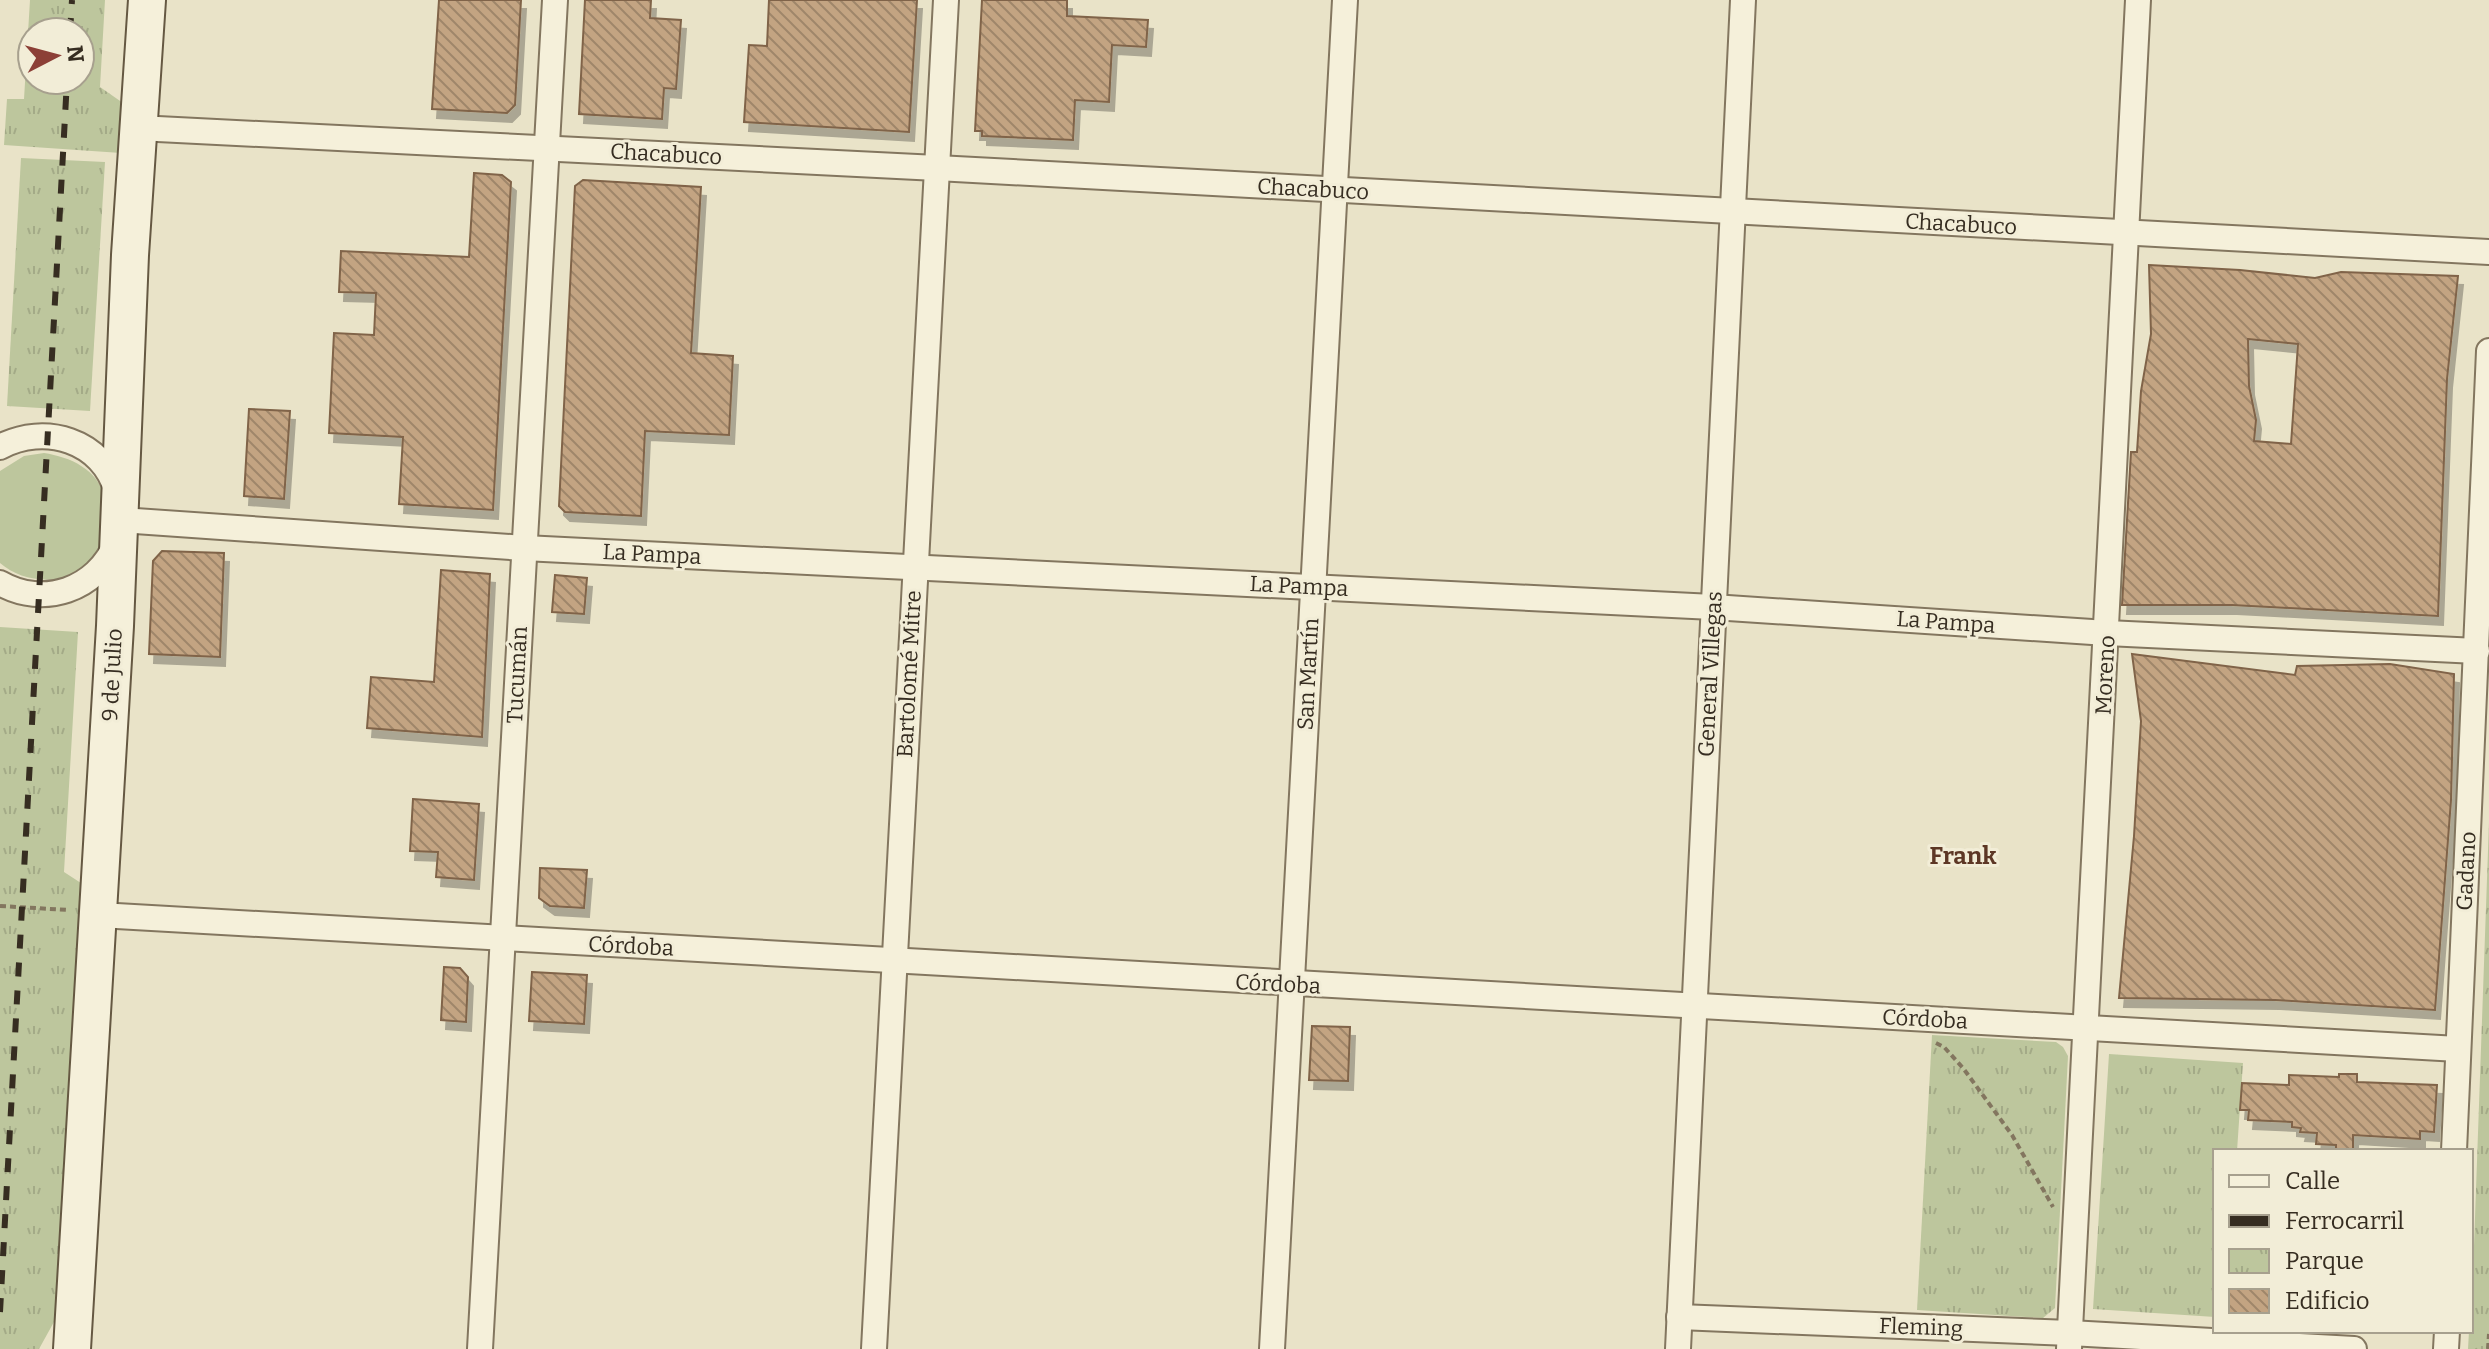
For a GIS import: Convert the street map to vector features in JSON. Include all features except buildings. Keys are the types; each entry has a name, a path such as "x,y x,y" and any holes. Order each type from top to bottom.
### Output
{"main road":[{"name":"9 de Julio","path":"72,1349 86,912 121,520 130,255 147,0"}],"street":[{"name":"Tucumán","path":"480,1349 555,0"},
{"name":"Bartolomé Mitre","path":"874,1349 946,0"},
{"name":"San Martín","path":"1272,1349 1345,0"},
{"name":"General Villegas","path":"1678,1349 1743,0"},
{"name":"Moreno","path":"2069,1341 2138,0"},
{"name":"Chacabuco","path":"138,128 547,147 2489,252"},
{"name":"Gadano","path":"2454,1149 2489,351"},
{"path":"0,447 30,436 48,435 81,445 101,463 116,485 121,520 112,554 102,568 74,588 40,595 23,593 0,583"},
{"name":"La Pampa","path":"121,520 524,548 1713,607 2107,633 2477,651"},
{"name":"Córdoba","path":"86,912 503,939 2458,1049"},
{"name":"Fleming","path":"1679,1317 2069,1341 2354,1349"}],"path":[{"path":"0,906 86,912"},
{"path":"1931,1041 1944,1047 1963,1068 2012,1135 2055,1213"},
{"path":"2488,1349 2489,1334"}],"green space":[{"path":"30,0 105,0 100,87 123,103 121,153 4,145 7,99 24,99 24,96 96,96 96,16 29,16"},
{"path":"21,158 105,162 90,411 7,406"},
{"path":"44,453 82,466 96,479 105,504 103,541 96,556 86,567 73,574 43,580 13,572 0,563 0,471 24,456"},
{"path":"0,627 78,632 64,872 84,885 60,1311 39,1349 0,1349"},
{"path":"2489,822 2489,1349 2468,1349 2469,1333 2473,1333"},
{"path":"1932,1035 2056,1042 2068,1056 2055,1308 2043,1318 1917,1310"},
{"path":"2109,1054 2243,1063 2237,1149 2213,1149 2213,1317 2093,1309"}],"railway":[{"path":"71,16 72,0"},
{"path":"0,1312 66,96"}],"district":[{"name":"Frank","path":"1963,856"}]}
